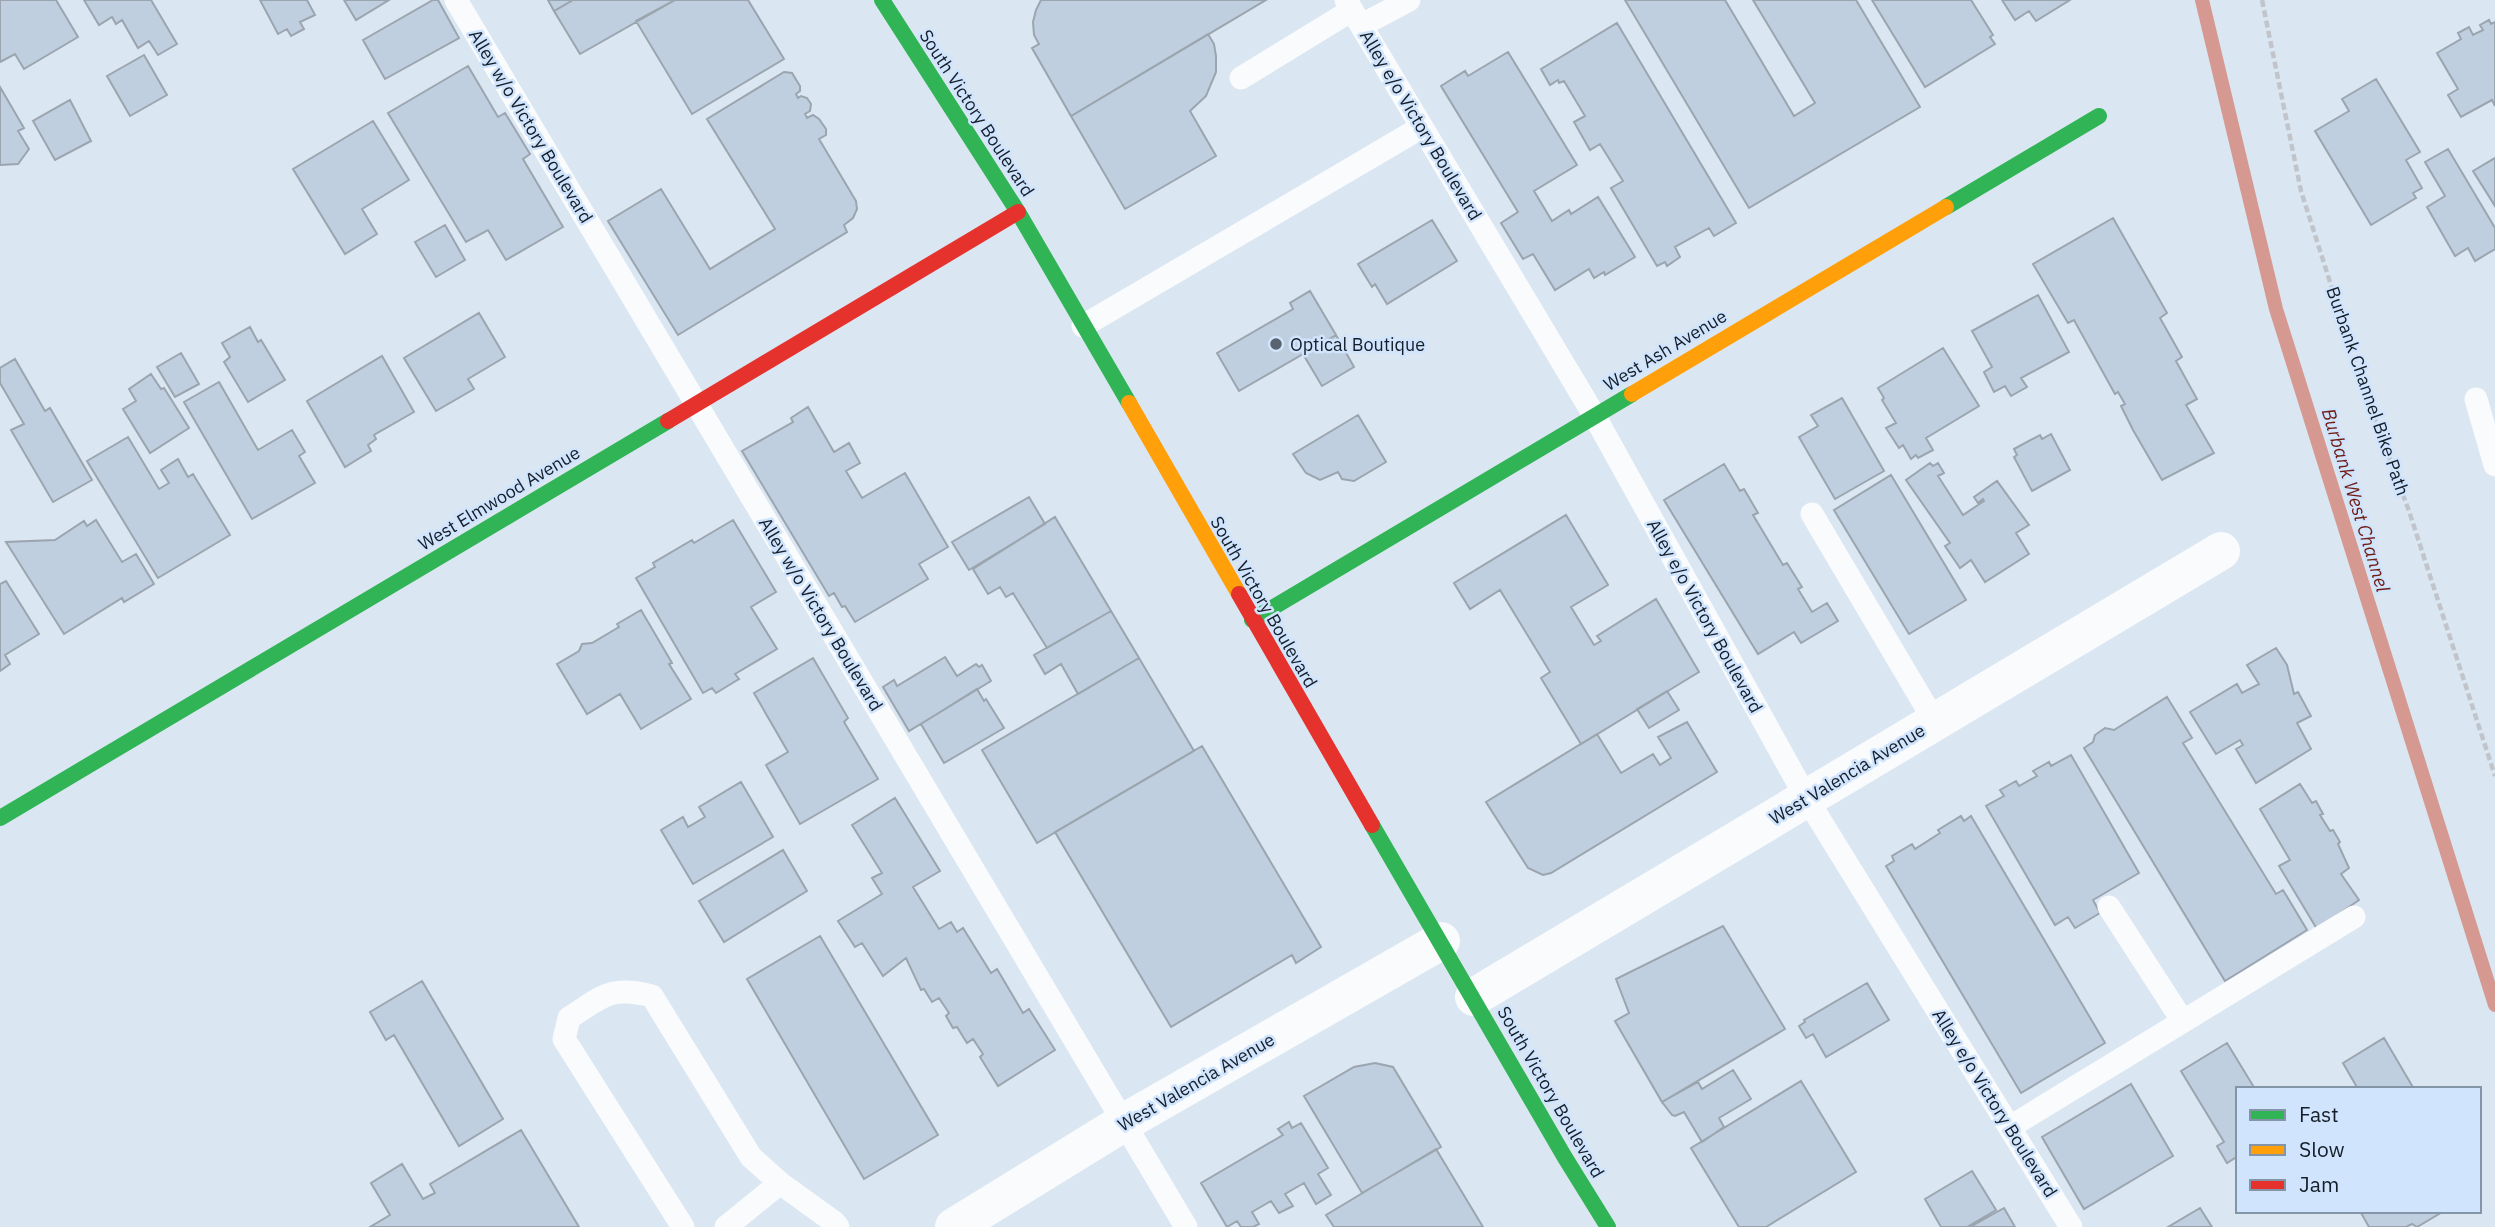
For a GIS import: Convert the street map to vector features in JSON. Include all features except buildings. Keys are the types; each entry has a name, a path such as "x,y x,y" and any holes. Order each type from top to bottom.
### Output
{"street":[{"name":"South Victory Boulevard","path":"882,0 1018,212 1252,620 1608,1227"},
{"name":"West Ash Avenue","path":"1252,620 2099,116"},
{"name":"West Elmwood Avenue","path":"0,818 1018,212"},
{"name":"West Valencia Avenue","path":"1474,997 2221,551"},
{"name":"West Valencia Avenue","path":"954,1227 1124,1123 1441,941"}],"lane":[{"name":"Alley w/o Victory Boulevard","path":"456,0 1186,1227"},
{"path":"1241,78 1353,12 1409,0"},
{"name":"Alley e/o Victory Boulevard","path":"1353,12 1594,415 1807,799 2071,1227"},
{"path":"1083,327 1422,127"},
{"path":"2476,399 2495,465"},
{"path":"1812,514 1936,722"},
{"path":"2109,907 2182,1020"},
{"path":"2010,1127 2354,916"},
{"path":"683,1227 564,1038 569,1018 606,994 630,990 652,996 751,1157 838,1227"},
{"path":"726,1227 780,1183"}],"path":[{"name":"Burbank Channel Bike Path","path":"2262,0 2301,191 2367,398 2409,511 2495,776"}],"waterway":[{"name":"Burbank West Channel","path":"2202,0 2276,309 2495,1005"}],"traffic: fast":[{"path":"882,0 1018,212 1129,403"},
{"path":"1946,207 2099,116"},
{"path":"1252,620 1632,394"},
{"path":"0,818 668,421"},
{"path":"1372,825 1608,1227"}],"traffic: slow":[{"path":"1632,394 1946,207"},
{"path":"1129,403 1239,594"}],"traffic: jam":[{"path":"668,421 1018,212"},
{"path":"1239,594 1372,825"}],"place":[{"name":"Optical Boutique","path":"1276,344"}]}
